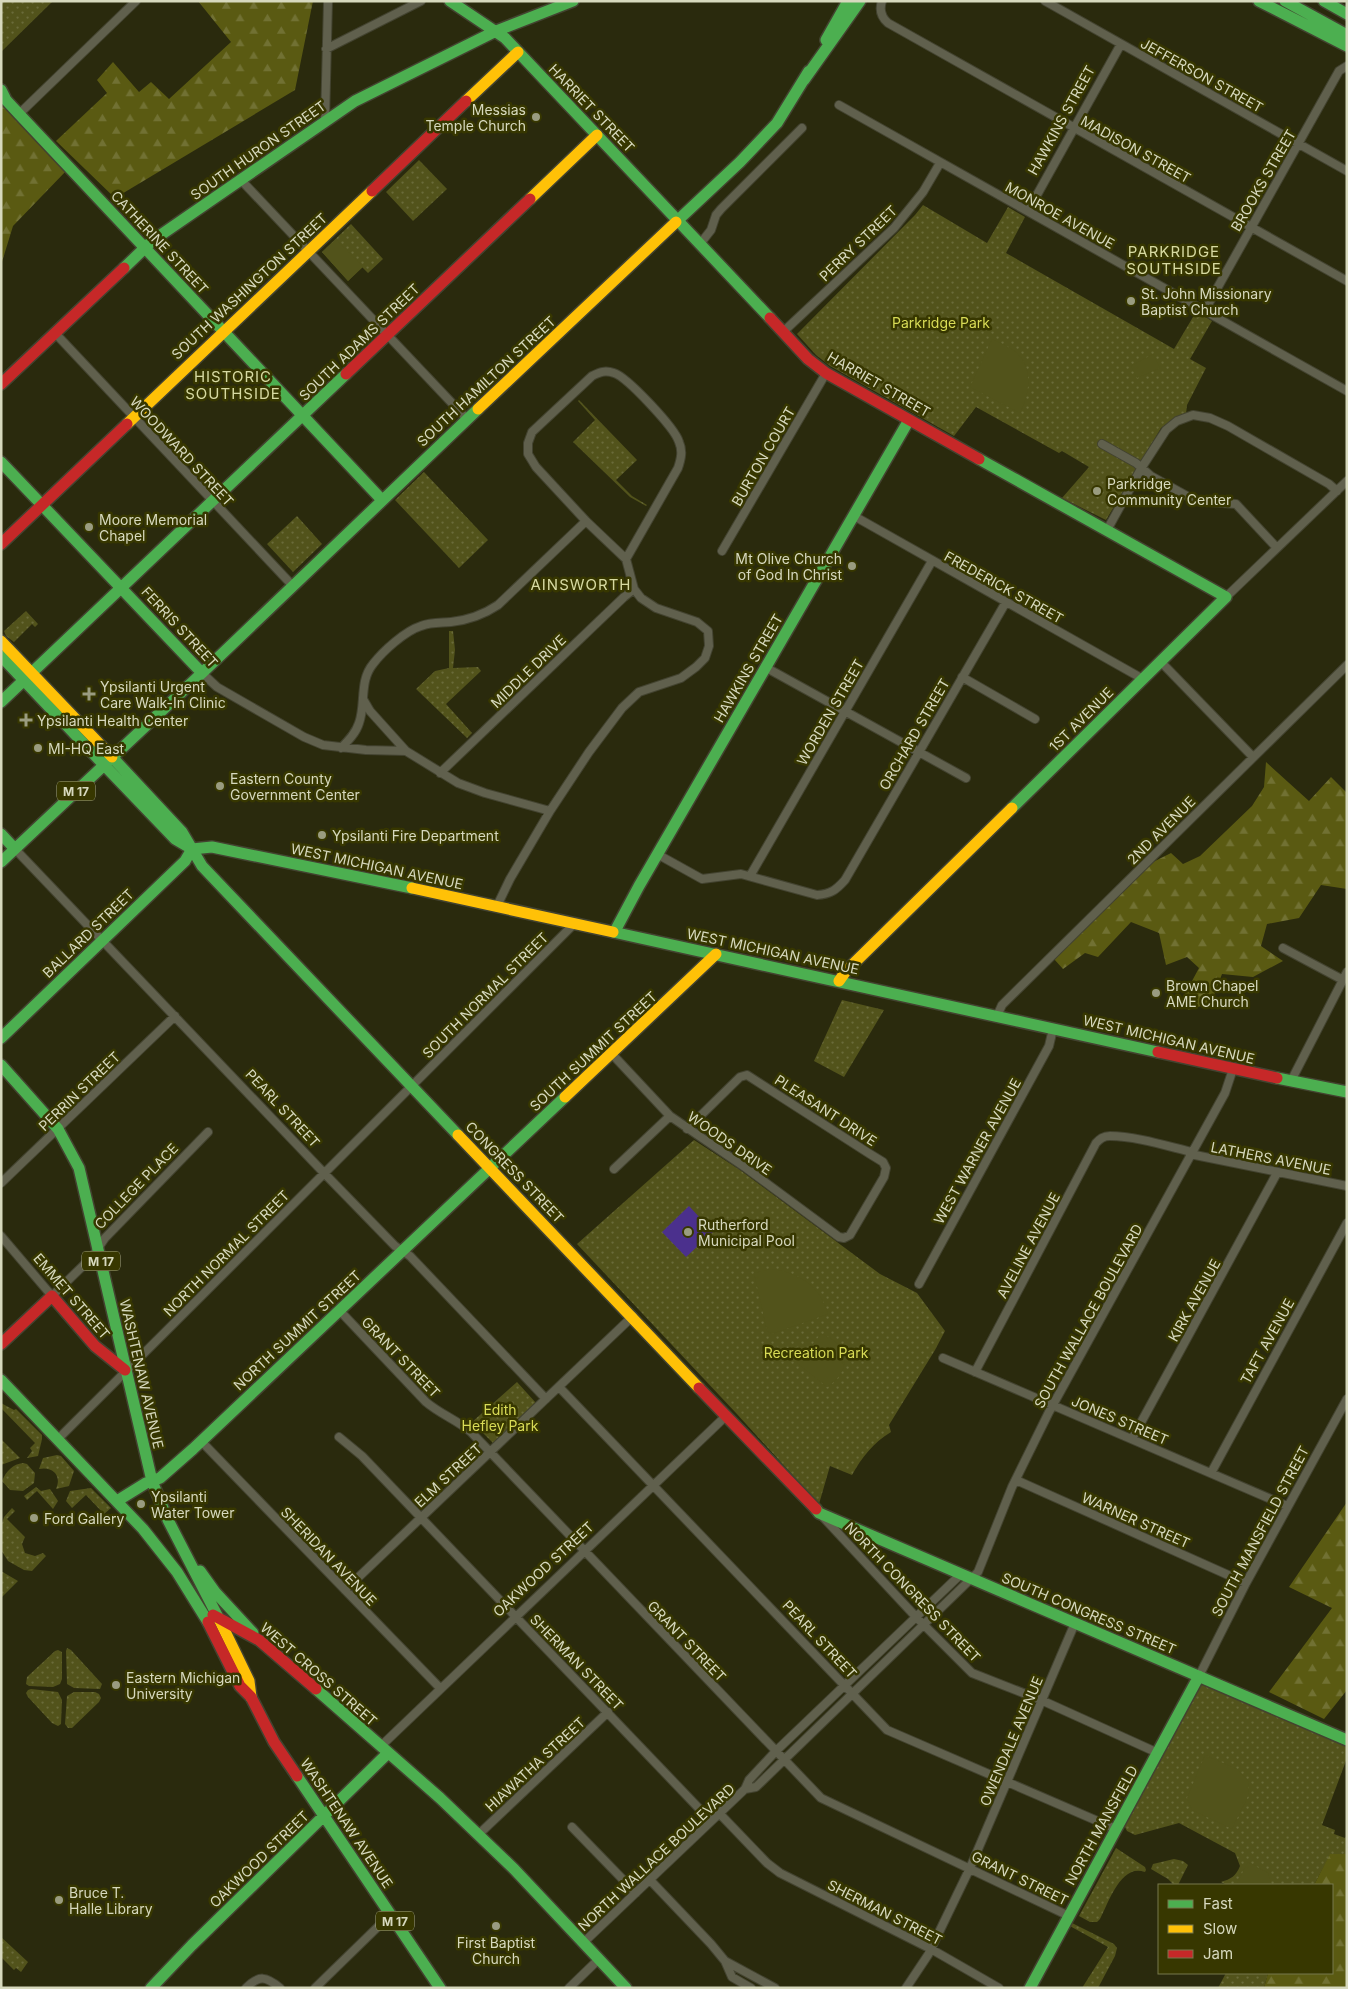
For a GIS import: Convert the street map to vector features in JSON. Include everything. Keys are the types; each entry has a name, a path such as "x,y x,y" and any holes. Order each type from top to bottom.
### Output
{"main road":[{"name":"HARRIET STREET","path":"450,1 496,31 518,52 808,359 826,373 1226,597"},
{"name":"SOUTH HURON STREET","path":"1,384 145,248 240,179 325,121 355,102 496,31 573,1"},
{"name":"SOUTH HAMILTON STREET","path":"108,761 467,419 678,222 767,135 777,123 804,80 848,1"},
{"path":"804,80 860,1"},
{"path":"1258,1 1347,46"},
{"path":"1285,1 1347,35"},
{"path":"1324,1 1347,14"},
{"name":"SOUTH WASHINGTON STREET","path":"1,544 518,52"},
{"name":"CATHERINE STREET","path":"1,90 6,100 19,114 382,500"},
{"name":"SOUTH ADAMS STREET","path":"1,702 598,135"},
{"name":"HAWKINS STREET","path":"615,932 657,854 909,420"},
{"name":"FERRIS STREET","path":"1,462 202,673"},
{"name":"1ST AVENUE","path":"840,981 846,971 1226,597"},
{"path":"1,641 28,677 108,761 175,839 192,849"},
{"path":"1,656 28,677"},
{"name":"M 17","path":"1,862 108,761"},
{"name":"PEARL STREET","path":"1,834 15,849"},
{"name":"WEST MICHIGAN AVENUE","path":"192,849 212,847 497,906 1234,1069 1347,1092"},
{"name":"BALLARD STREET","path":"1,1038 185,861 192,849"},
{"name":"CONGRESS STREET","path":"192,849 202,866 820,1513"},
{"name":"SOUTH SUMMIT STREET","path":"490,1169 716,954"},
{"name":"WASHTENAW AVENUE","path":"1,1065 58,1129 79,1168 152,1481 168,1520 249,1681 251,1697"},
{"name":"NORTH SUMMIT STREET","path":"117,1501 160,1478 490,1169"},
{"name":"EMMET STREET","path":"52,1296 99,1350 114,1364 125,1370"},
{"name":"COLLEGE PLACE","path":"1,1344 52,1296"},
{"name":"M 17","path":"1,1380 117,1501 163,1553 201,1610"},
{"name":"SOUTH CONGRESS STREET","path":"820,1513 1347,1740"},
{"path":"178,1538 215,1592 259,1640"},
{"name":"WASHTENAW AVENUE","path":"201,1610 240,1686 251,1697 274,1742 440,1988"},
{"name":"WEST CROSS STREET","path":"201,1610 218,1617 259,1640 479,1834 626,1988"},
{"path":"234,1649 240,1638 246,1637 259,1640"},
{"name":"NORTH MANSFIELD","path":"1030,1988 1199,1676"},
{"name":"OAKWOOD STREET","path":"151,1988 192,1945 324,1816 384,1750"}],"street":[{"path":"19,114 136,1"},
{"path":"325,121 328,1"},
{"path":"326,49 422,1"},
{"name":"MADISON STREET","path":"882,1 880,8 883,19 888,23 1347,281"},
{"name":"JEFFERSON STREET","path":"1045,1 1347,171"},
{"name":"HAWKINS STREET","path":"1028,211 1121,44"},
{"name":"BROOKS STREET","path":"1205,310 1339,71 1347,66"},
{"name":"MONROE AVENUE","path":"838,105 1347,391"},
{"path":"700,244 711,230 716,214 720,209 802,128"},
{"name":"PERRY STREET","path":"783,332 894,228 923,192 940,163"},
{"path":"240,179 467,419"},
{"name":"WOODWARD STREET","path":"55,333 292,585"},
{"path":"497,906 510,879 550,811 589,752 622,708 639,692 681,678 705,658 709,646 708,631 697,622 656,608 634,589 626,559 586,521 536,467 528,454 528,443 532,432 592,376 604,371 615,373 633,387 676,433 682,456 678,468 626,559"},
{"name":"BURTON COURT","path":"722,551 826,373"},
{"path":"1107,530 1142,467 1166,430 1177,421 1193,415 1210,418 1228,426 1329,484 1337,491"},
{"path":"1102,444 1142,467 1151,476 1196,501 1236,504 1277,548"},
{"name":"1ST AVENUE","path":"1226,597 1347,481"},
{"name":"FREDERICK STREET","path":"854,516 1143,679"},
{"path":"341,748 357,728 364,684 369,669 374,662 400,638 420,626 472,619 486,613 498,605 586,521"},
{"name":"WORDEN STREET","path":"750,876 932,561"},
{"name":"MIDDLE DRIVE","path":"440,772 634,589"},
{"name":"ORCHARD STREET","path":"750,876 817,895 828,894 836,890 844,880 1006,602"},
{"path":"1161,662 1253,757"},
{"name":"2ND AVENUE","path":"997,1016 1002,1005 1347,665"},
{"path":"765,668 966,778"},
{"name":"FERRIS STREET","path":"202,673 217,686 304,737 323,745 341,748 406,751"},
{"path":"962,677 1035,719"},
{"name":"FERRIS STREET","path":"363,699 370,711 406,751 440,772 458,782 486,793 550,811"},
{"name":"PEARL STREET","path":"15,849 324,1173 395,1246 410,1256 546,1399"},
{"path":"657,854 702,879 741,874 750,876"},
{"name":"SOUTH NORMAL STREET","path":"412,1086 575,923"},
{"path":"1284,948 1342,980"},
{"path":"1291,1081 1347,972"},
{"name":"PERRIN STREET","path":"1,1183 175,1016"},
{"name":"WEST WARNER AVENUE","path":"920,1284 1049,1046 1053,1029"},
{"name":"WOODS DRIVE","path":"612,1054 670,1116 746,1168 839,1237 844,1238"},
{"name":"SOUTH WALLACE BOULEVARD","path":"966,1577 978,1572 1016,1480 1053,1405 1224,1092 1234,1069"},
{"name":"PLEASANT DRIVE","path":"687,1129 740,1076 747,1075 884,1162 886,1168 884,1177 850,1235 844,1238"},
{"name":"NORTH NORMAL STREET","path":"58,1439 125,1370 412,1086"},
{"path":"614,1169 670,1116"},
{"name":"COLLEGE PLACE","path":"52,1296 98,1249 105,1238 208,1132"},
{"name":"LATHERS AVENUE","path":"1108,1136 1141,1140 1278,1173 1347,1186"},
{"name":"AVELINE AVENUE","path":"974,1372 1096,1143 1101,1138 1108,1136"},
{"name":"KIRK AVENUE","path":"1132,1439 1278,1173"},
{"name":"TAFT AVENUE","path":"1211,1472 1347,1222"},
{"name":"EMMET STREET","path":"1,1236 52,1296"},
{"name":"GRANT STREET","path":"340,1311 426,1402 436,1411 463,1425 821,1798 1069,1916"},
{"name":"ELM STREET","path":"344,1590 632,1316"},
{"name":"JONES STREET","path":"943,1358 1287,1506"},
{"name":"PEARL STREET","path":"558,1387 852,1694 893,1734 1116,1828"},
{"name":"SOUTH MANSFIELD STREET","path":"1199,1676 1287,1506 1347,1399"},
{"name":"OAKWOOD STREET","path":"384,1750 440,1688 727,1415"},
{"name":"SHERMAN STREET","path":"339,1437 362,1456 711,1821"},
{"name":"SHERIDAN AVENUE","path":"201,1441 440,1688"},
{"name":"WARNER STREET","path":"1016,1480 1246,1583"},
{"name":"NORTH CONGRESS STREET","path":"820,1513 917,1618 972,1673 1041,1700 1158,1753"},
{"name":"NORTH WALLACE BOULEVARD","path":"583,1943 746,1789 749,1780 776,1751 917,1618 966,1577"},
{"name":"NORTH WALLACE BOULEVARD","path":"746,1789 756,1787 925,1625 966,1577"},
{"name":"OWENDALE AVENUE","path":"906,1988 931,1949 970,1868 1075,1623"},
{"name":"HIAWATHA STREET","path":"479,1834 608,1712"},
{"name":"SHERMAN STREET","path":"719,1813 767,1864 780,1873 931,1949 999,1988"},
{"path":"572,1827 636,1893"},
{"path":"650,1880 711,1944 725,1961 732,1977 751,1988"},
{"path":"315,1988 390,1915"},
{"path":"569,1988 599,1959"},
{"path":"725,1961 775,1988"},
{"path":"246,1988 254,1980 260,1978 269,1980 280,1988"}],"green space":[{"path":"1,1 53,1 1,52"},
{"path":"198,1 313,1 295,90 115,198 56,141 107,93 97,80 113,62 139,92 151,82 169,99 231,42"},
{"path":"1,102 66,171 13,226 1,265"},
{"path":"419,160 447,189 413,221 386,192"},
{"name":"Parkridge Park","path":"923,205 987,243 1008,207 1025,217 1006,253 1174,349 1196,312 1212,321 1190,359 1206,368 1187,405 1186,414 1175,418 1161,428 1106,520 1062,498 1089,467 1062,451 1059,453 976,407 954,436 830,366 816,355 797,334"},
{"path":"351,224 383,259 368,273 362,267 348,281 322,252"},
{"path":"336,239 363,267 348,281 322,252"},
{"path":"992,339 1017,353 1026,367 1028,382 1026,398 1020,413 970,387"},
{"path":"1153,354 1160,368 1137,378 1131,366"},
{"path":"579,400 637,460 616,480 632,496 646,506 630,497 573,442 595,420"},
{"path":"424,472 488,540 459,568 395,500"},
{"path":"297,516 322,544 293,572 267,544"},
{"path":"26,611 38,624 35,627 32,624 14,642 6,636 4,631"},
{"path":"449,631 453,631 455,650 453,668 478,667 481,671 446,704 472,733 467,738 416,689 435,671 449,668"},
{"path":"1266,762 1309,801 1331,777 1347,793 1347,889 1321,885 1299,918 1267,924 1261,946 1283,961 1253,977 1222,974 1211,1003 1188,1010 1185,994 1199,968 1187,957 1166,965 1159,933 1131,922 1098,957 1085,953 1063,969 1054,959 1151,863 1171,853 1183,864 1200,856 1252,806 1264,787"},
{"path":"842,1000 884,1010 844,1077 814,1061"},
{"name":"Recreation Park","path":"694,1140 740,1170 880,1274 917,1293 945,1331 889,1425 891,1432 869,1451 852,1475 830,1466 819,1504 577,1244"},
{"path":"772,1269 791,1274 808,1282 820,1296 828,1314 772,1334 767,1331 754,1273"},
{"path":"821,1334 831,1338 838,1344 844,1358 841,1374 827,1387 797,1363"},
{"name":"Edith Hefley Park","path":"517,1382 536,1403 493,1443 472,1422"},
{"path":"1,1403 14,1410 16,1409 42,1435 38,1456 27,1458 32,1451 30,1448 35,1443 1,1408"},
{"path":"1,1439 20,1458 1,1465"},
{"path":"61,1456 74,1471 69,1486 56,1489 58,1480 55,1473 44,1468 39,1469 43,1458"},
{"path":"23,1463 27,1464 35,1473 34,1483 23,1491 10,1490 2,1481 13,1466"},
{"path":"36,1487 41,1491 50,1489 58,1501 53,1509 37,1491 27,1500 24,1496"},
{"path":"91,1488 111,1508 104,1514 86,1495 72,1508 66,1501 70,1491"},
{"path":"1347,1502 1347,1690 1324,1719 1269,1692 1332,1608 1289,1587"},
{"path":"12,1508 15,1511 7,1519 25,1537 22,1544 25,1553 35,1556 43,1553 46,1556 32,1571 24,1570 8,1561 1,1550 2,1523 4,1517"},
{"path":"1,1571 18,1581 1,1598"},
{"path":"67,1648 102,1684 100,1689 74,1688 67,1684"},
{"path":"58,1650 62,1652 62,1679 60,1684 53,1687 29,1686 26,1684 27,1677"},
{"path":"1203,1683 1347,1744 1347,1758 1322,1825 1335,1830 1334,1834 1345,1838 1347,1835 1347,1854 1330,1855 1315,1884 1225,1884 1221,1882 1233,1877 1240,1866 1235,1853 1179,1823 1135,1835 1127,1831 1124,1825"},
{"path":"31,1689 58,1692 62,1700 61,1724 58,1726 52,1723 28,1697 26,1693"},
{"path":"74,1692 95,1692 101,1698 72,1728 68,1728 65,1724 67,1696"},
{"path":"1205,1755 1237,1769 1249,1782 1248,1796 1232,1829 1192,1810 1187,1798"},
{"path":"1116,1848 1145,1867 1146,1870 1145,1872 1129,1873 1123,1878 1112,1894 1100,1919 1097,1922 1090,1922 1079,1916"},
{"path":"1330,1854 1347,1854 1347,1988 1264,1988 1268,1974 1333,1974 1333,1884 1315,1884"},
{"path":"1174,1859 1183,1861 1188,1865 1178,1884 1173,1884 1151,1869 1153,1864"},
{"path":"1248,1862 1268,1873 1272,1884 1237,1884"},
{"path":"1070,1922 1114,1944 1117,1948 1115,1956 1098,1988 1082,1988 1108,1947 1068,1925"},
{"path":"1,1937 28,1962 21,1972 16,1968 14,1970 1,1957"},
{"path":"1225,1974 1268,1974 1264,1988 1218,1988"}],"shaded area":[{"name":"Rutherford Municipal Pool","path":"689,1206 713,1232 686,1257 662,1232"}],"traffic: fast":[{"path":"450,1 505,38 770,318"},
{"path":"124,268 152,241 355,101 496,31 573,1"},
{"path":"826,40 848,1"},
{"path":"804,80 860,1"},
{"path":"1259,1 1347,46"},
{"path":"1285,1 1347,35"},
{"path":"1324,1 1347,14"},
{"path":"676,222 740,162 777,123 809,71"},
{"path":"1,90 6,100 19,114 382,500"},
{"path":"1,702 346,374"},
{"path":"1,862 478,409"},
{"path":"615,931 639,886 909,420"},
{"path":"979,459 1226,597 1012,808"},
{"path":"1,462 202,673"},
{"path":"1,656 104,765"},
{"path":"112,757 182,832 202,866 458,1135"},
{"path":"104,765 175,839 192,849 212,847 412,888"},
{"path":"1,834 15,849"},
{"path":"1,1038 185,861 192,849"},
{"path":"613,932 1158,1052"},
{"path":"1,1065 58,1129 79,1168 152,1481 168,1520 219,1619"},
{"path":"1277,1078 1347,1092"},
{"path":"117,1501 146,1483 160,1478 193,1449 565,1097"},
{"path":"1,1380 143,1529 177,1572 208,1622"},
{"path":"816,1509 819,1513 1347,1740"},
{"path":"200,1571 215,1592 253,1633"},
{"path":"1030,1988 1199,1676"},
{"path":"316,1689 440,1798 514,1869 626,1988"},
{"path":"151,1988 192,1945 388,1753"},
{"path":"297,1776 440,1988"}],"traffic: slow":[{"path":"466,101 518,52"},
{"path":"530,199 597,135"},
{"path":"127,424 372,191"},
{"path":"478,409 676,222"},
{"path":"1,641 112,757"},
{"path":"839,981 846,971 1012,808"},
{"path":"412,888 613,932"},
{"path":"565,1097 716,954"},
{"path":"458,1135 699,1388"},
{"path":"219,1619 249,1681 251,1697"}],"traffic: jam":[{"path":"372,191 466,101"},
{"path":"346,374 530,199"},
{"path":"1,384 124,268"},
{"path":"770,318 808,359 826,373 979,459"},
{"path":"1,544 127,424"},
{"path":"1158,1052 1277,1078"},
{"path":"1,1344 52,1296 95,1346 125,1370"},
{"path":"699,1388 816,1509"},
{"path":"213,1615 259,1640 316,1689"},
{"path":"208,1622 240,1686 251,1697 274,1742 297,1776"}],"place":[{"name":"Messias Temple Church","path":"536,117"},
{"name":"St. John Missionary Baptist Church","path":"1131,301"},
{"name":"Parkridge Community Center","path":"1097,491"},
{"name":"Moore Memorial Chapel","path":"89,527"},
{"name":"Mt Olive Church of God In Christ","path":"852,566"},
{"name":"Ypsilanti Urgent Care Walk-In Clinic","path":"89,694"},
{"name":"Ypsilanti Health Center","path":"26,720"},
{"name":"MI-HQ East","path":"38,748"},
{"name":"Eastern County Government Center","path":"220,786"},
{"name":"Ypsilanti Fire Department","path":"322,835"},
{"name":"Brown Chapel AME Church","path":"1156,993"},
{"name":"Rutherford Municipal Pool","path":"688,1232"},
{"name":"Ypsilanti Water Tower","path":"141,1504"},
{"name":"Ford Gallery","path":"34,1518"},
{"name":"Eastern Michigan University","path":"116,1685"},
{"name":"Bruce T. Halle Library","path":"59,1900"},
{"name":"First Baptist Church","path":"496,1926"}],"district":[{"name":"PARKRIDGE SOUTHSIDE","path":"1174,260"},
{"name":"HISTORIC SOUTHSIDE","path":"233,384"},
{"name":"AINSWORTH","path":"581,584"}]}
